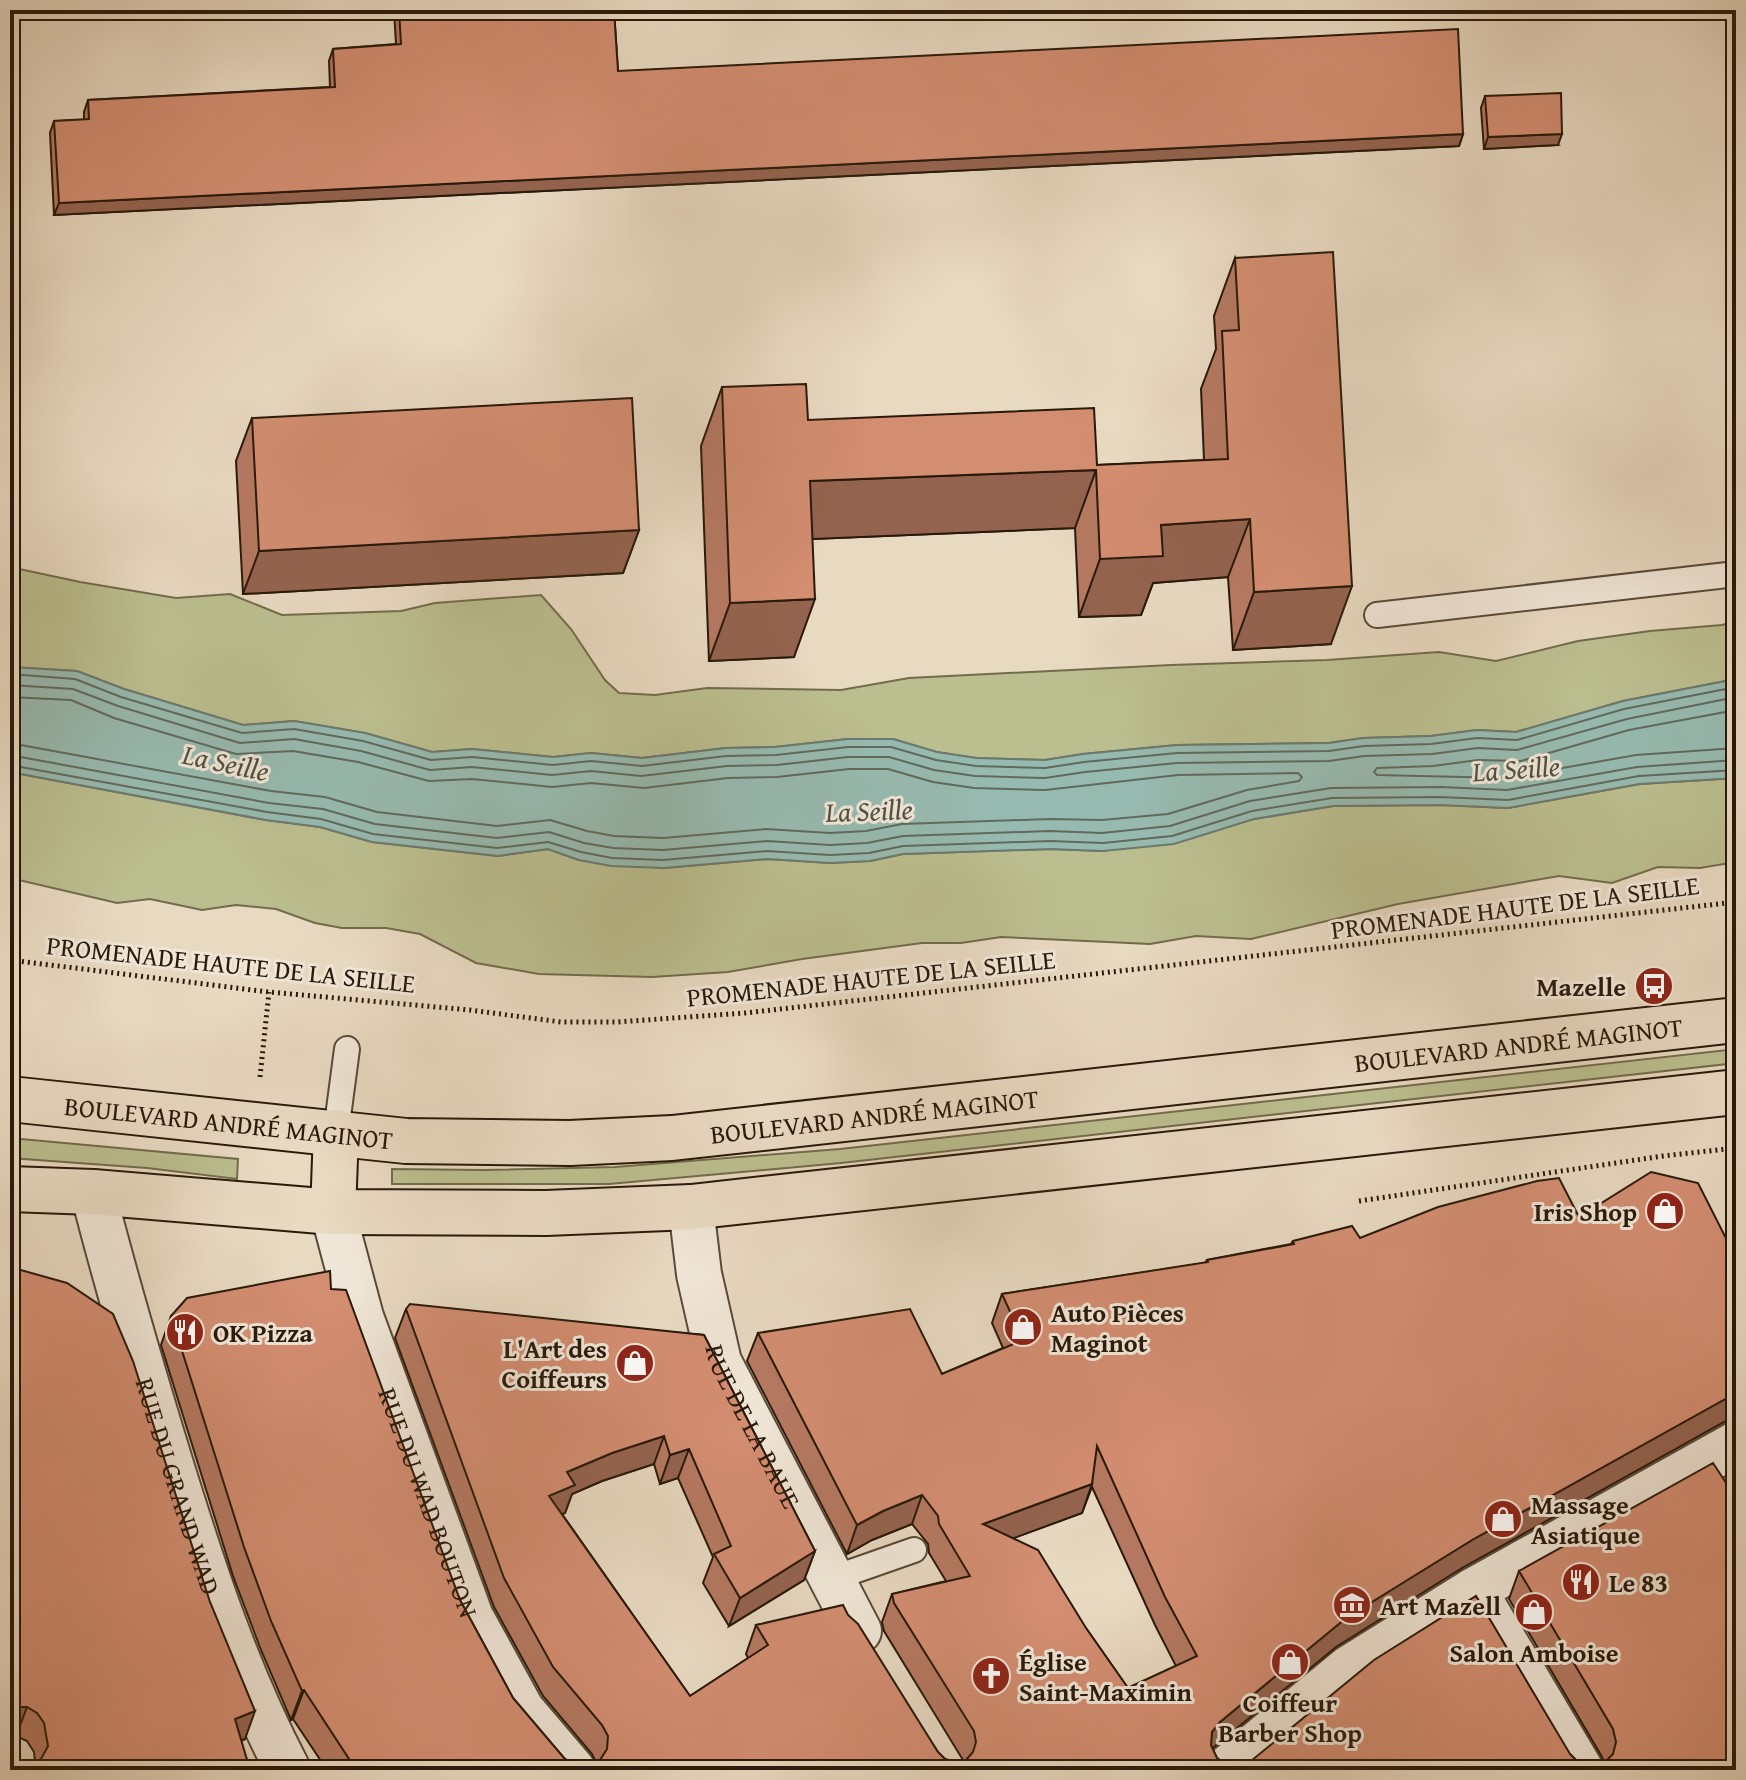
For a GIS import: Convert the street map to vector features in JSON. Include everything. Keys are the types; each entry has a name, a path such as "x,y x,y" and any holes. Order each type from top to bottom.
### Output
{"main road":[{"name":"BOULEVARD ANDRÉ MAGINOT","path":"10,1099 406,1141 570,1143 672,1138 1736,1020"},
{"path":"10,1189 93,1192 333,1212 546,1213 691,1207 1736,1092"},
{"path":"333,1212 336,1132"}],"street":[{"name":"RUE DU GRAND WAD","path":"93,1192 126,1321 211,1594 259,1714 288,1770"},
{"name":"RUE DE LA BAUE","path":"691,1207 699,1274 719,1362 859,1631"},
{"name":"RUE DU WAD BOUTON","path":"333,1212 361,1317 471,1617 522,1710 573,1770"},
{"path":"1225,1770 1349,1668 1474,1590 1717,1462"},
{"path":"1474,1590 1581,1770"}],"lane":[{"path":"1377,615 1736,574"},
{"path":"336,1132 347,1049"},
{"path":"831,1579 914,1550"}],"path":[{"name":"PROMENADE HAUTE DE LA SEILLE","path":"10,960 269,992 470,1010 561,1022 617,1022 761,1011 1736,902"},
{"path":"1359,1201 1736,1148"}],"green space":[{"path":"10,567 176,598 230,594 282,615 401,611 435,603 541,595 571,629 605,680 619,693 655,695 707,688 841,690 909,678 1327,660 1439,652 1496,661 1578,641 1736,621 1736,679 1623,701 1516,732 1477,730 1329,743 1177,745 1045,760 976,758 936,752 893,739 848,739 775,747 726,748 642,758 591,753 553,757 472,749 432,752 365,733 294,721 243,725 124,689 77,671 10,667"},
{"path":"10,772 266,820 320,827 372,842 498,856 548,849 579,860 664,868 768,859 830,863 870,861 903,854 1050,849 1103,851 1254,819 1333,806 1508,808 1640,784 1736,778 1736,862 1700,868 1658,867 1612,883 1559,876 1398,904 1251,939 1196,936 1150,944 1001,937 961,943 922,943 728,972 652,977 539,974 476,963 420,934 386,928 342,928 315,923 276,909 236,905 202,910 150,899 117,903 10,878"},
{"path":"1736,1049 1736,1063 841,1163 609,1184 392,1184 392,1169 615,1167 840,1149"},
{"path":"10,1138 238,1159 237,1179 147,1168 10,1158"}],"water":[{"name":"La Seille","path":"10,667 77,671 124,689 243,725 294,721 365,733 432,752 472,749 553,757 591,753 642,758 726,748 775,747 848,739 893,739 937,752 976,758 1045,760 1177,745 1329,743 1477,730 1516,732 1623,701 1736,679 1736,778 1639,784 1508,808 1333,806 1254,819 1174,844 1103,851 1050,849 903,854 870,861 830,863 768,859 664,868 611,866 579,860 548,849 498,856 372,842 320,827 266,820 10,772"}],"building":[{"path":"399,10 614,10 618,71 1458,29 1463,134 59,203 54,121 89,119 88,100 335,87 333,49 401,44"},
{"path":"1561,93 1562,134 1488,137 1485,96"},
{"path":"1333,252 1352,586 1254,592 1250,519 1161,525 1163,556 1100,559 1096,470 810,481 815,599 730,603 722,387 806,384 808,420 1094,408 1097,465 1228,459 1222,331 1239,330 1235,258"},
{"path":"632,398 639,530 259,551 252,418"},
{"path":"1651,1172 1698,1183 1736,1258 1736,1393 1472,1540 1346,1618 1220,1722 1212,1732 1211,1745 1217,1758 1227,1765 1240,1766 1251,1761 1374,1660 1476,1596 1570,1754 1579,1763 1591,1766 1605,1762 1613,1754 1616,1742 1613,1729 1519,1571 1713,1463 1736,1498 1736,1770 514,1770 509,1764 501,1770 330,1770 349,1759 302,1691 271,1621 244,1547 171,1316 187,1298 330,1271 331,1289 346,1290 460,1600 513,1698 564,1758 574,1765 587,1766 600,1760 607,1749 608,1736 553,1667 504,1578 406,1309 410,1304 704,1335 815,1551 740,1598 714,1554 731,1546 689,1449 670,1455 664,1436 567,1472 575,1485 549,1496 690,1696 768,1645 756,1625 843,1605 938,1752 945,1759 955,1762 966,1760 973,1752 976,1742 974,1731 894,1603 892,1594 970,1576 939,1524 938,1516 922,1495 857,1525 758,1333 910,1309 942,1374 1023,1340 1002,1294 1208,1262 1294,1244 1293,1241 1352,1226 1360,1238 1438,1207 1559,1178 1579,1217","holes":["1097,1446 1165,1597 1197,1656 1128,1688 1086,1628 1038,1550 983,1524 1092,1484"]},
{"path":"10,1267 67,1283 113,1314 133,1361 210,1602 255,1711 235,1719 251,1770 10,1770 10,1762 18,1766 30,1765 41,1759 48,1746 44,1723 37,1713 27,1707 10,1710"}],"place":[{"name":"Mazelle","path":"1654,986"},
{"name":"Iris Shop","path":"1665,1211"},
{"name":"Auto Pièces Maginot","path":"1023,1327"},
{"name":"OK Pizza","path":"185,1332"},
{"name":"L'Art des Coiffeurs","path":"635,1363"},
{"name":"Massage Asiatique","path":"1503,1519"},
{"name":"Le 83","path":"1581,1582"},
{"name":"Art Mazell","path":"1352,1605"},
{"name":"Salon Amboise","path":"1534,1612"},
{"name":"Coiffeur Barber Shop","path":"1290,1662"},
{"name":"Église Saint-Maximin","path":"991,1676"}]}
